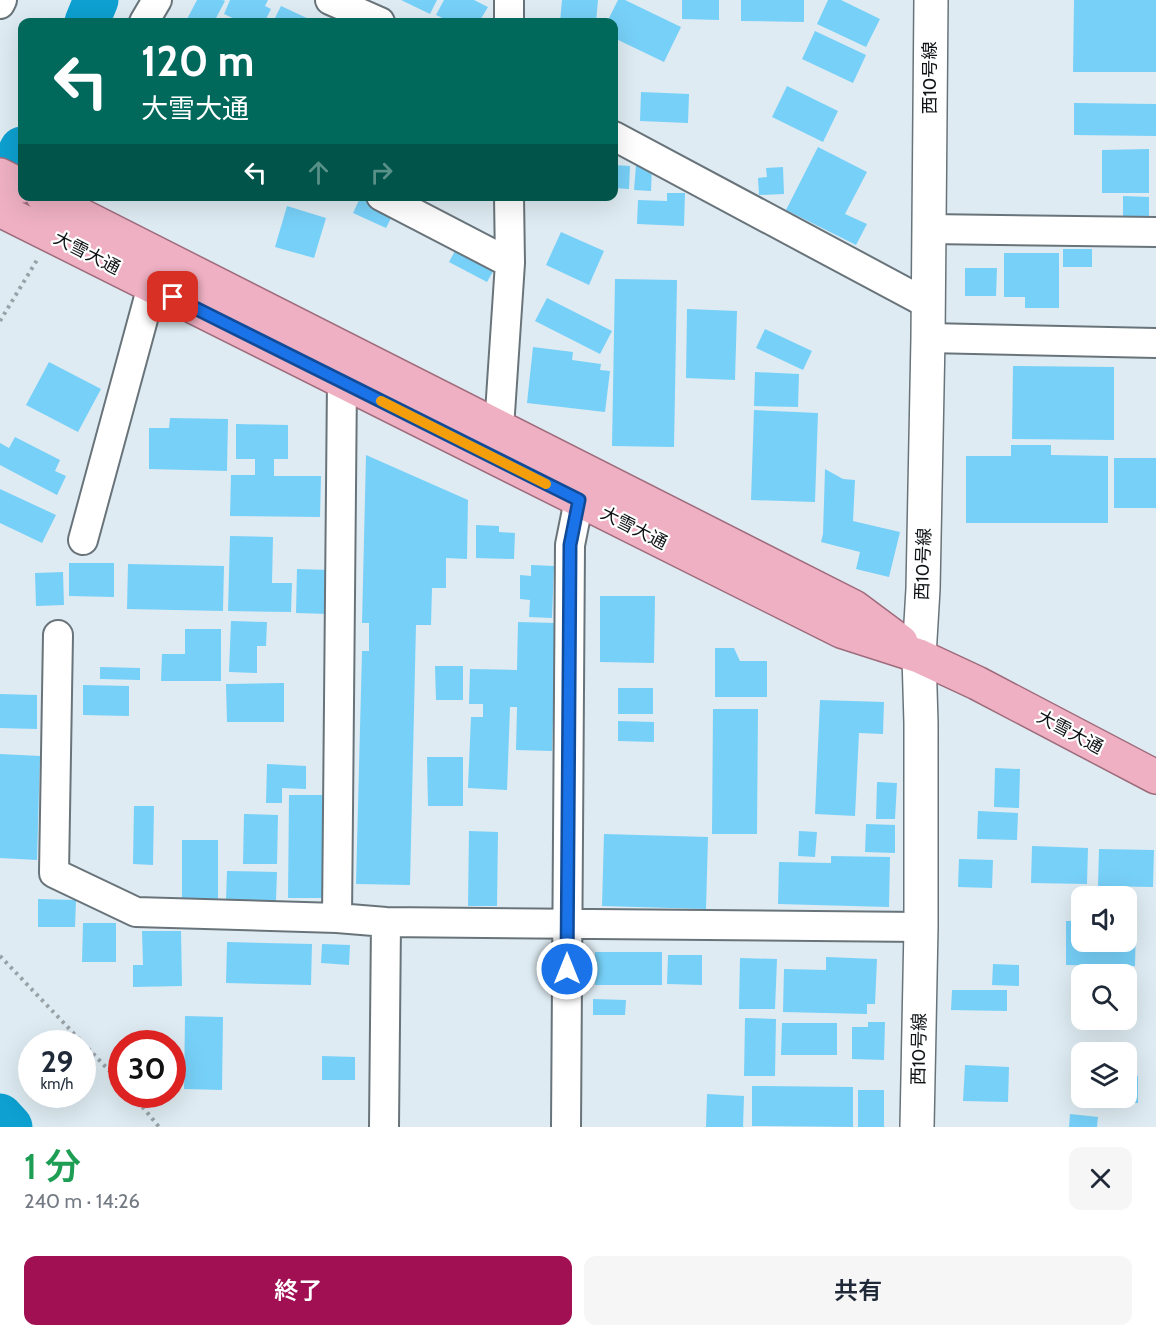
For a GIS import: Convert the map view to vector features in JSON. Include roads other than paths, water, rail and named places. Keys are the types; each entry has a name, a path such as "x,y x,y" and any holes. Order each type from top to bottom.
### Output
{"highway":[{"name":"大雪大通","path":"0,175 18,187"},
{"name":"大雪大通","path":"46,206 152,286 841,632 919,656 976,683 1156,777"},
{"name":"大雪大通","path":"0,210 46,206 499,428 854,607 919,656"}],"street":[{"path":"146,18 157,0"},
{"path":"330,0 371,18"},
{"path":"509,0 509,18"},
{"name":"西10号線","path":"917,1127 921,927 919,656 923,589 928,338 931,0"},
{"path":"618,138 928,304"},
{"path":"391,201 510,263"},
{"path":"499,428 510,263 509,201"},
{"path":"929,229 1156,232"},
{"path":"83,540 152,286"},
{"path":"928,338 1156,342"},
{"path":"338,918 342,381"},
{"path":"566,1127 570,545 579,500"},
{"path":"58,635 54,873 136,912 338,918 387,922 921,927"},
{"path":"384,1127 387,922"}],"waterway":[{"path":"89,18 96,0"},
{"path":"0,191 18,157"},
{"path":"0,1116 10,1127"}]}
